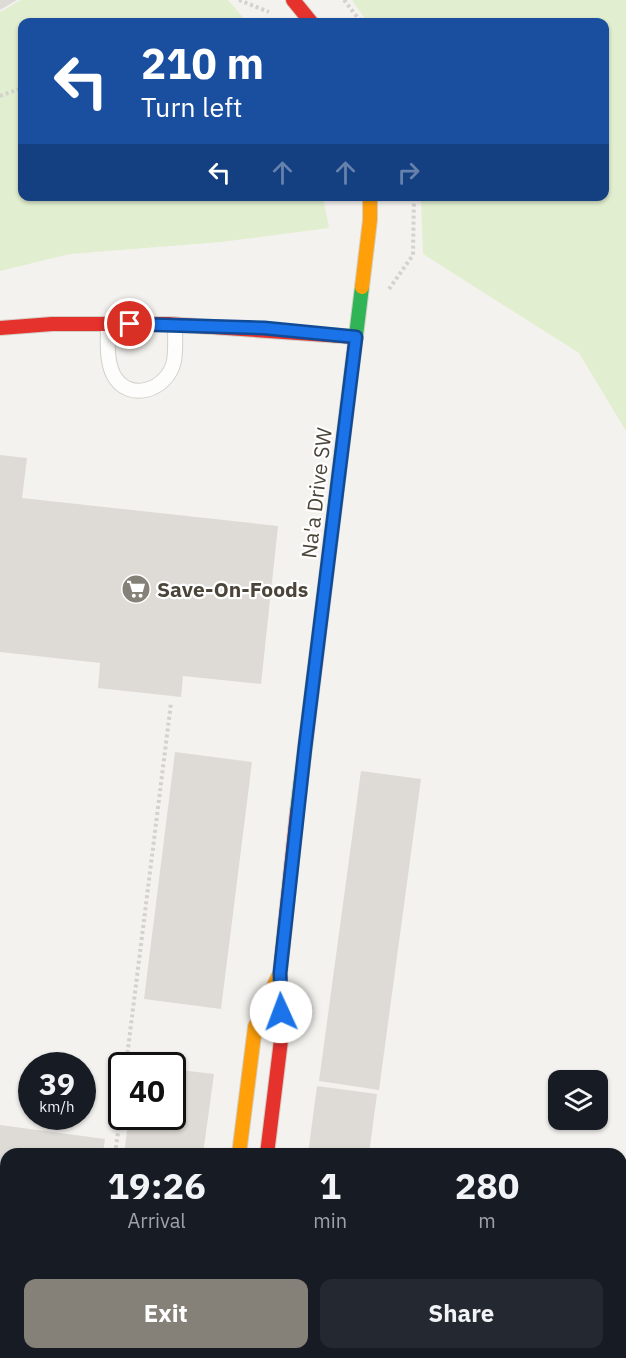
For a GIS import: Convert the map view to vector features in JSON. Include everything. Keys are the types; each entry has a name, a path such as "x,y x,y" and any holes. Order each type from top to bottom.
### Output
{"street":[{"path":"293,0 308,18"},
{"name":"Na'a Drive SW","path":"268,1148 282,1032 280,973 307,724 370,220 370,201"},
{"path":"0,328 30,324 175,324 264,328 356,337"},
{"name":"Na'a Drive SW","path":"240,1148 255,1027 280,973"}],"lane":[{"path":"108,324 108,355 113,374 122,385 132,391 143,392 155,388 166,379 174,362 175,324"}],"path":[{"path":"344,0 358,18"},
{"path":"0,96 18,89"},
{"path":"413,255 414,201"},
{"path":"128,1052 171,703"},
{"path":"116,1148 118,1130"}],"green space":[{"path":"21,0 228,0 244,18 18,18 18,201 324,201 329,228 221,242 70,254 0,271 0,12"},
{"path":"352,0 626,0 626,431 579,353 423,254 421,201 609,201 609,18 364,18"}],"building":[{"path":"0,0 17,0 0,10"},
{"name":"Save-On-Foods","path":"0,455 27,458 22,498 278,526 261,684 183,676 181,697 98,688 100,663 0,652"},
{"path":"175,752 252,762 221,1009 144,999"},
{"path":"361,771 421,779 379,1090 319,1081"},
{"path":"186,1071 214,1074 204,1148 125,1148 127,1130 186,1130"},
{"path":"317,1086 377,1094 370,1148 309,1148"},
{"path":"0,1125 18,1127 18,1130 38,1130 105,1139 104,1148 0,1148"}],"traffic: fast":[{"path":"297,812 362,287"}],"traffic: slow":[{"path":"362,287 370,201"},
{"path":"240,1148 255,1027 278,977"}],"traffic: jam":[{"path":"293,0 308,18"},
{"path":"0,328 52,324 168,324 356,337"},
{"path":"268,1148 282,1032 280,973 297,812"}],"place":[{"name":"Save-On-Foods","path":"136,589"}],"route":[{"path":"130,324 264,328 356,337 305,747 280,973 281,1012"}]}
